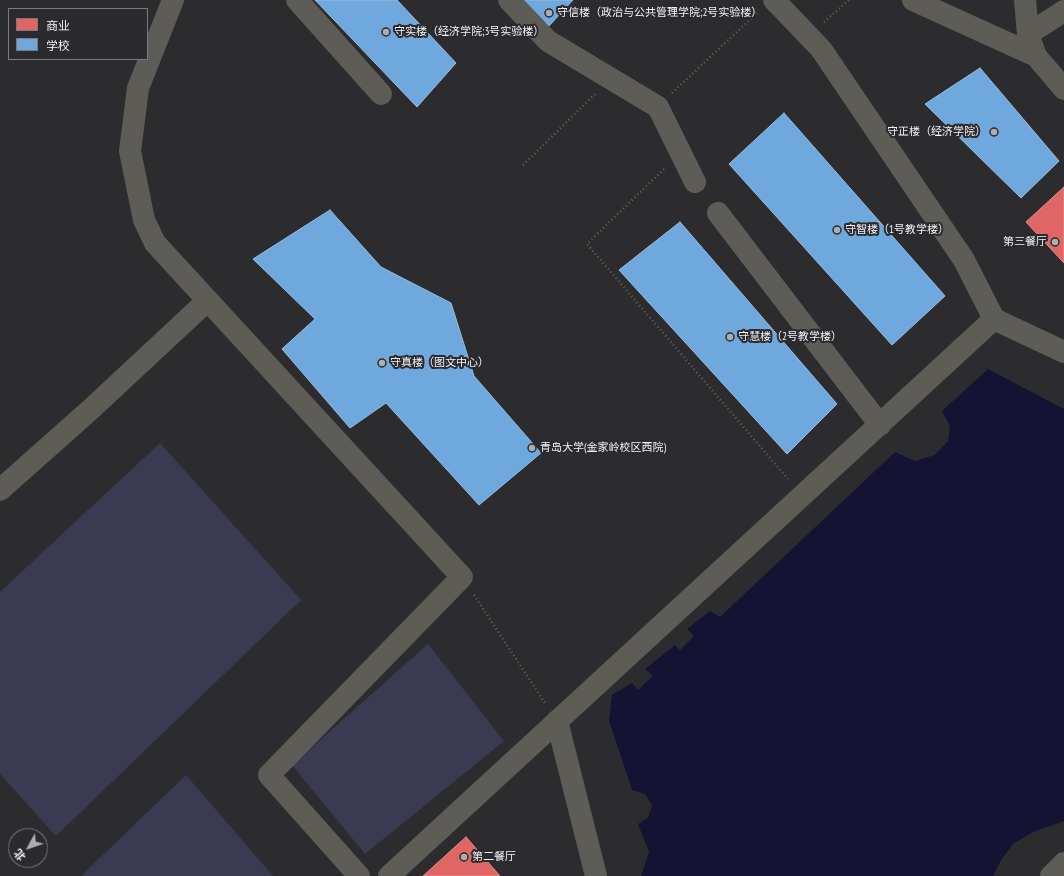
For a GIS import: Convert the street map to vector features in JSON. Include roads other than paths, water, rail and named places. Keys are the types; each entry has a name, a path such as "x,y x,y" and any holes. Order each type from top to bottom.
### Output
{"lane":[{"path":"173,0 138,88 130,151 144,220 155,243 462,577 269,775 359,876"},
{"path":"297,0 382,94"},
{"path":"508,0 548,40 658,106 695,182"},
{"path":"913,0 1036,56"},
{"path":"1025,0 1028,34 1036,56 1064,89"},
{"path":"767,5 808,36 821,49 964,260 994,319 1064,352"},
{"path":"1028,34 1064,11"},
{"path":"718,213 880,425"},
{"path":"0,490 96,404 207,301"},
{"path":"389,876 994,319"},
{"path":"557,721 596,876"},
{"path":"1051,876 1064,863"}],"place":[{"name":"守信楼（政治与公共管理学院;2号实验楼）","path":"549,13"},
{"name":"守实楼（经济学院;3号实验楼）","path":"386,32"},
{"name":"守正楼（经济学院）","path":"994,132"},
{"name":"守智楼（1号教学楼）","path":"837,230"},
{"name":"第三餐厅","path":"1055,242"},
{"name":"守慧楼（2号教学楼）","path":"730,337"},
{"name":"守真楼（图文中心）","path":"382,363"},
{"name":"青岛大学(金家岭校区西院)","path":"532,448"},
{"name":"第二餐厅","path":"464,857"}]}
